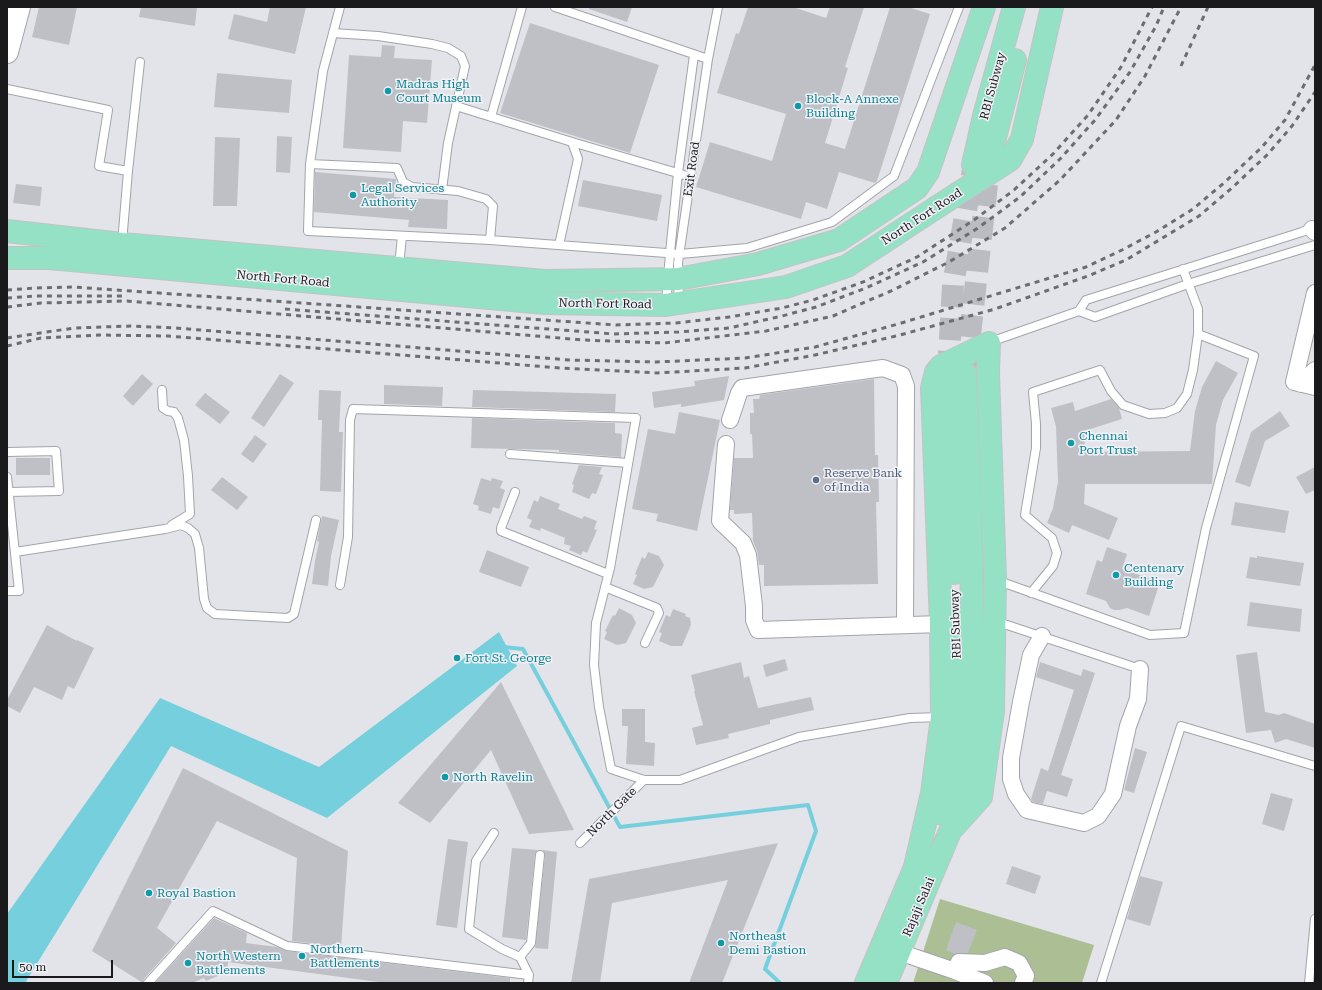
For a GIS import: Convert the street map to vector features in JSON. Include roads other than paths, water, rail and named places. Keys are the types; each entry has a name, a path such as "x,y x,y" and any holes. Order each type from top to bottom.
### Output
{"main road":[{"path":"7,52 19,7"},
{"name":"North Fort Road","path":"7,231 122,244 546,281 673,280 758,264 839,240 917,188 928,172 984,7"},
{"name":"RBI Subway","path":"1014,7 984,116 982,161 1029,7"},
{"name":"North Fort Road","path":"7,258 49,258 546,303 673,305 786,287 847,266 1010,160 1022,139 1052,7"},
{"path":"917,188 937,207"},
{"path":"915,867 932,793 942,717 941,624 932,388 933,379 940,366 989,343 988,373 995,580 993,711 981,797 951,830"},
{"name":"RBI Subway","path":"915,867 940,811 954,769 958,694 957,373 970,503 974,718 965,796 951,830"},
{"name":"Rajaji Salai","path":"886,983 951,830"},
{"name":"Rajaji Salai","path":"866,983 915,867"}],"street":[{"path":"1315,293 1294,382 1308,385 1315,370"},
{"path":"730,420 742,388 883,368 902,375 906,386 905,625"},
{"path":"726,444 720,521 743,543 748,555 754,606 754,620 758,630 941,624"},
{"path":"1042,636 1031,655 1011,758 1011,779 1016,794 1027,810 1084,823 1098,816 1113,794 1128,726 1138,698 1140,669"},
{"path":"899,952 985,983"},
{"path":"955,971 959,962 985,963 1005,957 1019,963 1026,976 1023,983"}],"lane":[{"path":"340,7 323,71 310,164 308,232 490,240 680,254 747,248 832,222 894,176 959,7"},
{"path":"491,117 522,7"},
{"name":"Exit Road","path":"673,280 680,254 708,59 718,7"},
{"path":"560,8 708,59"},
{"path":"334,33 378,36 432,44 448,48 461,56 465,66 448,143 442,190"},
{"path":"673,305 673,280 670,253 678,174 694,55"},
{"path":"122,244 128,171 140,62"},
{"path":"7,89 108,110 99,166 128,171"},
{"path":"456,106 691,177"},
{"path":"559,245 578,159 572,142"},
{"path":"310,164 397,168 403,182 412,187 458,191 486,199 493,206 490,240"},
{"path":"1079,311 1086,300 1314,229"},
{"path":"399,268 402,236"},
{"path":"989,343 1079,311 1095,316 1188,284 1315,245"},
{"path":"1031,593 1053,566 1057,553 1052,538 1025,515 1036,448 1036,424 1033,392 1100,370 1111,391 1123,405 1149,414 1165,413 1177,408 1187,394 1193,370 1198,334 1198,309 1183,269"},
{"path":"673,280 673,305"},
{"path":"995,580 1150,635 1184,633 1206,528 1254,356 1198,334"},
{"path":"162,390 163,408 168,412 174,412 178,418 184,440 190,514 165,530"},
{"path":"340,585 348,537 350,420 353,409 636,418 608,574 596,623 594,665 599,708 611,769 644,780 680,780 799,737 910,718 942,717"},
{"path":"7,452 56,451 59,491 8,492"},
{"path":"510,454 628,462"},
{"path":"7,477 19,591 7,592"},
{"path":"515,492 501,528 501,532 608,574"},
{"path":"15,552 165,530 181,525 188,528 195,534 199,548 204,599 207,608 215,614 288,618 294,614 316,520"},
{"path":"604,587 657,608 659,613 645,643"},
{"path":"994,621 1140,669"},
{"path":"1101,983 1181,726 1315,766"},
{"name":"North Gate","path":"580,843 644,780"},
{"path":"494,833 476,861 469,929 502,950 520,957 529,979"},
{"path":"520,957 530,942 540,855"},
{"path":"148,983 213,910 287,946 529,979"},
{"path":"1309,983 1315,919"}],"water":[{"path":"499,632 517,666 327,818 171,746 25,983 7,983 7,914 160,698 319,767"}],"waterway":[{"path":"503,647 523,649 620,827 808,805 816,831 765,969 780,983"}],"tunnel":[{"path":"966,370 990,158"},
{"path":"948,373 953,285 973,170"}],"railway":[{"path":"7,290 74,287 616,325 676,323 729,317 782,308 813,300 863,282 917,257 974,220 1014,190 1053,154 1088,115 1121,67 1152,7"},
{"path":"285,309 614,334 678,332 729,328 816,307 866,288 923,262 978,228 1020,197 1060,159 1095,120 1130,72 1156,26 1164,7"},
{"path":"7,307 41,303 127,301 583,340 664,343 766,331 833,316 893,290 949,262 1005,228 1060,180 1116,120 1145,76 1181,7"},
{"path":"1181,66 1208,7"},
{"path":"7,338 74,328 131,326 176,328 569,360 656,362 745,358 815,347 898,324 1086,267 1156,232 1193,209 1225,182 1262,147 1285,120 1315,65"},
{"path":"7,346 41,338 100,335 168,336 560,368 657,373 745,368 815,355 900,335 995,309 1088,276 1126,260 1199,216 1233,187 1268,154 1292,126 1315,92"},
{"path":"7,298 36,296 127,296"}],"place":[{"name":"Madras High Court Museum","path":"388,91"},
{"name":"Block-A Annexe Building","path":"798,106"},
{"name":"Legal Services Authority","path":"353,195"},
{"name":"Chennai Port Trust","path":"1071,443"},
{"name":"Reserve Bank of India","path":"816,480"},
{"name":"Centenary Building","path":"1116,575"},
{"name":"Fort St. George","path":"457,658"},
{"name":"North Ravelin","path":"445,777"},
{"name":"Royal Bastion","path":"149,893"},
{"name":"Northeast Demi Bastion","path":"721,943"},
{"name":"Northern Battlements","path":"302,956"},
{"name":"North Western Battlements","path":"188,963"}]}
